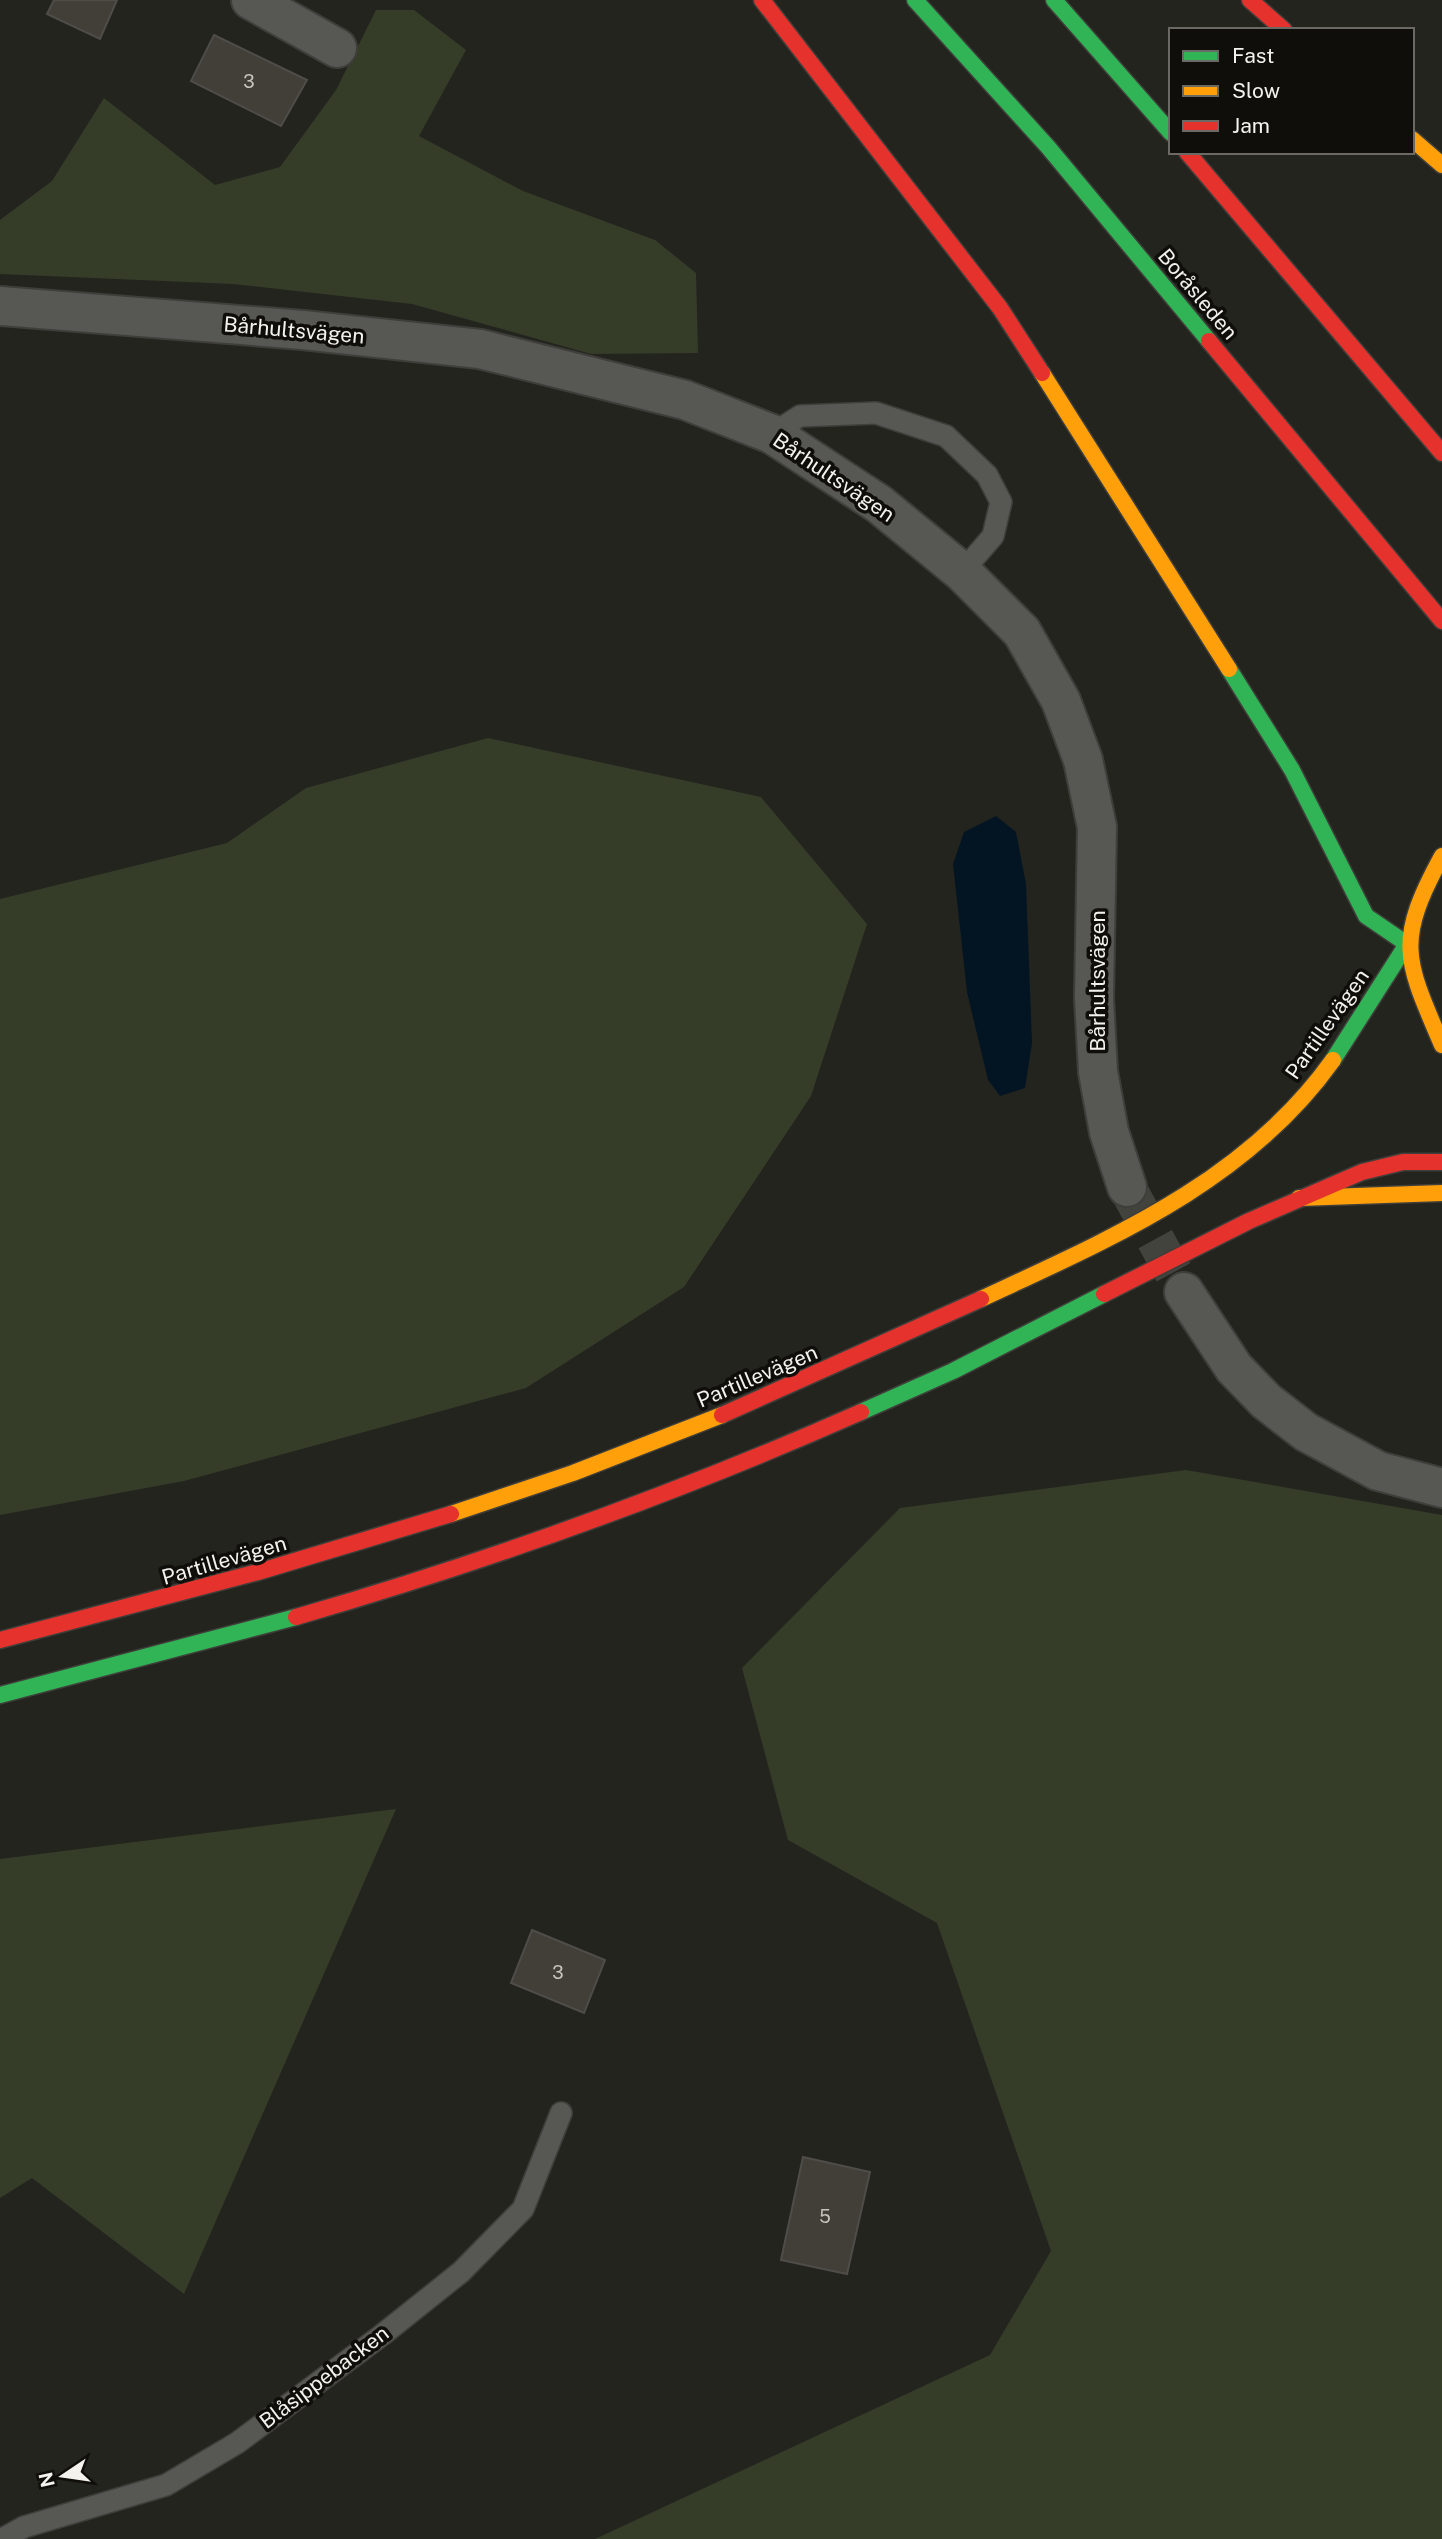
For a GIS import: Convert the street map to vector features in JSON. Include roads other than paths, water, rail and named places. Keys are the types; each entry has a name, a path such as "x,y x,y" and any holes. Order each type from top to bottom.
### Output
{"main road":[{"path":"762,0 1000,308 1145,533 1292,770 1366,916 1407,944 1424,1000 1442,1045"},
{"name":"Boråsleden","path":"915,0 1048,147 1442,621"},
{"path":"1054,0 1169,131"},
{"path":"1250,0 1282,28"},
{"path":"1414,141 1442,165"},
{"path":"1189,154 1442,453"},
{"name":"Partillevägen","path":"0,1640 163,1600 339,1549 516,1493 740,1407 881,1346 1154,1213 1213,1177 1265,1139 1327,1069 1407,944 1420,902 1441,858"},
{"path":"0,1695 197,1647 354,1602 537,1543 733,1467 902,1395 1299,1198 1363,1172 1403,1161 1442,1162"},
{"path":"1299,1198 1442,1193"}],"street":[{"path":"251,0 337,48"},
{"name":"Bårhultsvägen","path":"0,306 303,330 480,349 685,400 772,434 879,503 962,572 1022,632 1061,701 1083,760 1097,827 1094,998 1098,1072 1109,1132 1127,1187"},
{"path":"1184,1292 1234,1368 1266,1401 1306,1432 1378,1471 1442,1488"}],"lane":[{"path":"772,434 800,416 876,413 946,436 987,475 1000,502 993,536 962,572"},
{"name":"Blåsippebacken","path":"2,2539 24,2527 166,2485 237,2443 382,2335 461,2272 523,2209 561,2113"}],"water":[{"path":"996,816 1016,832 1026,884 1032,1043 1025,1088 1000,1096 988,1080 967,992 953,864 964,832"}],"tunnel":[{"path":"1128,1189 1183,1290"}]}
